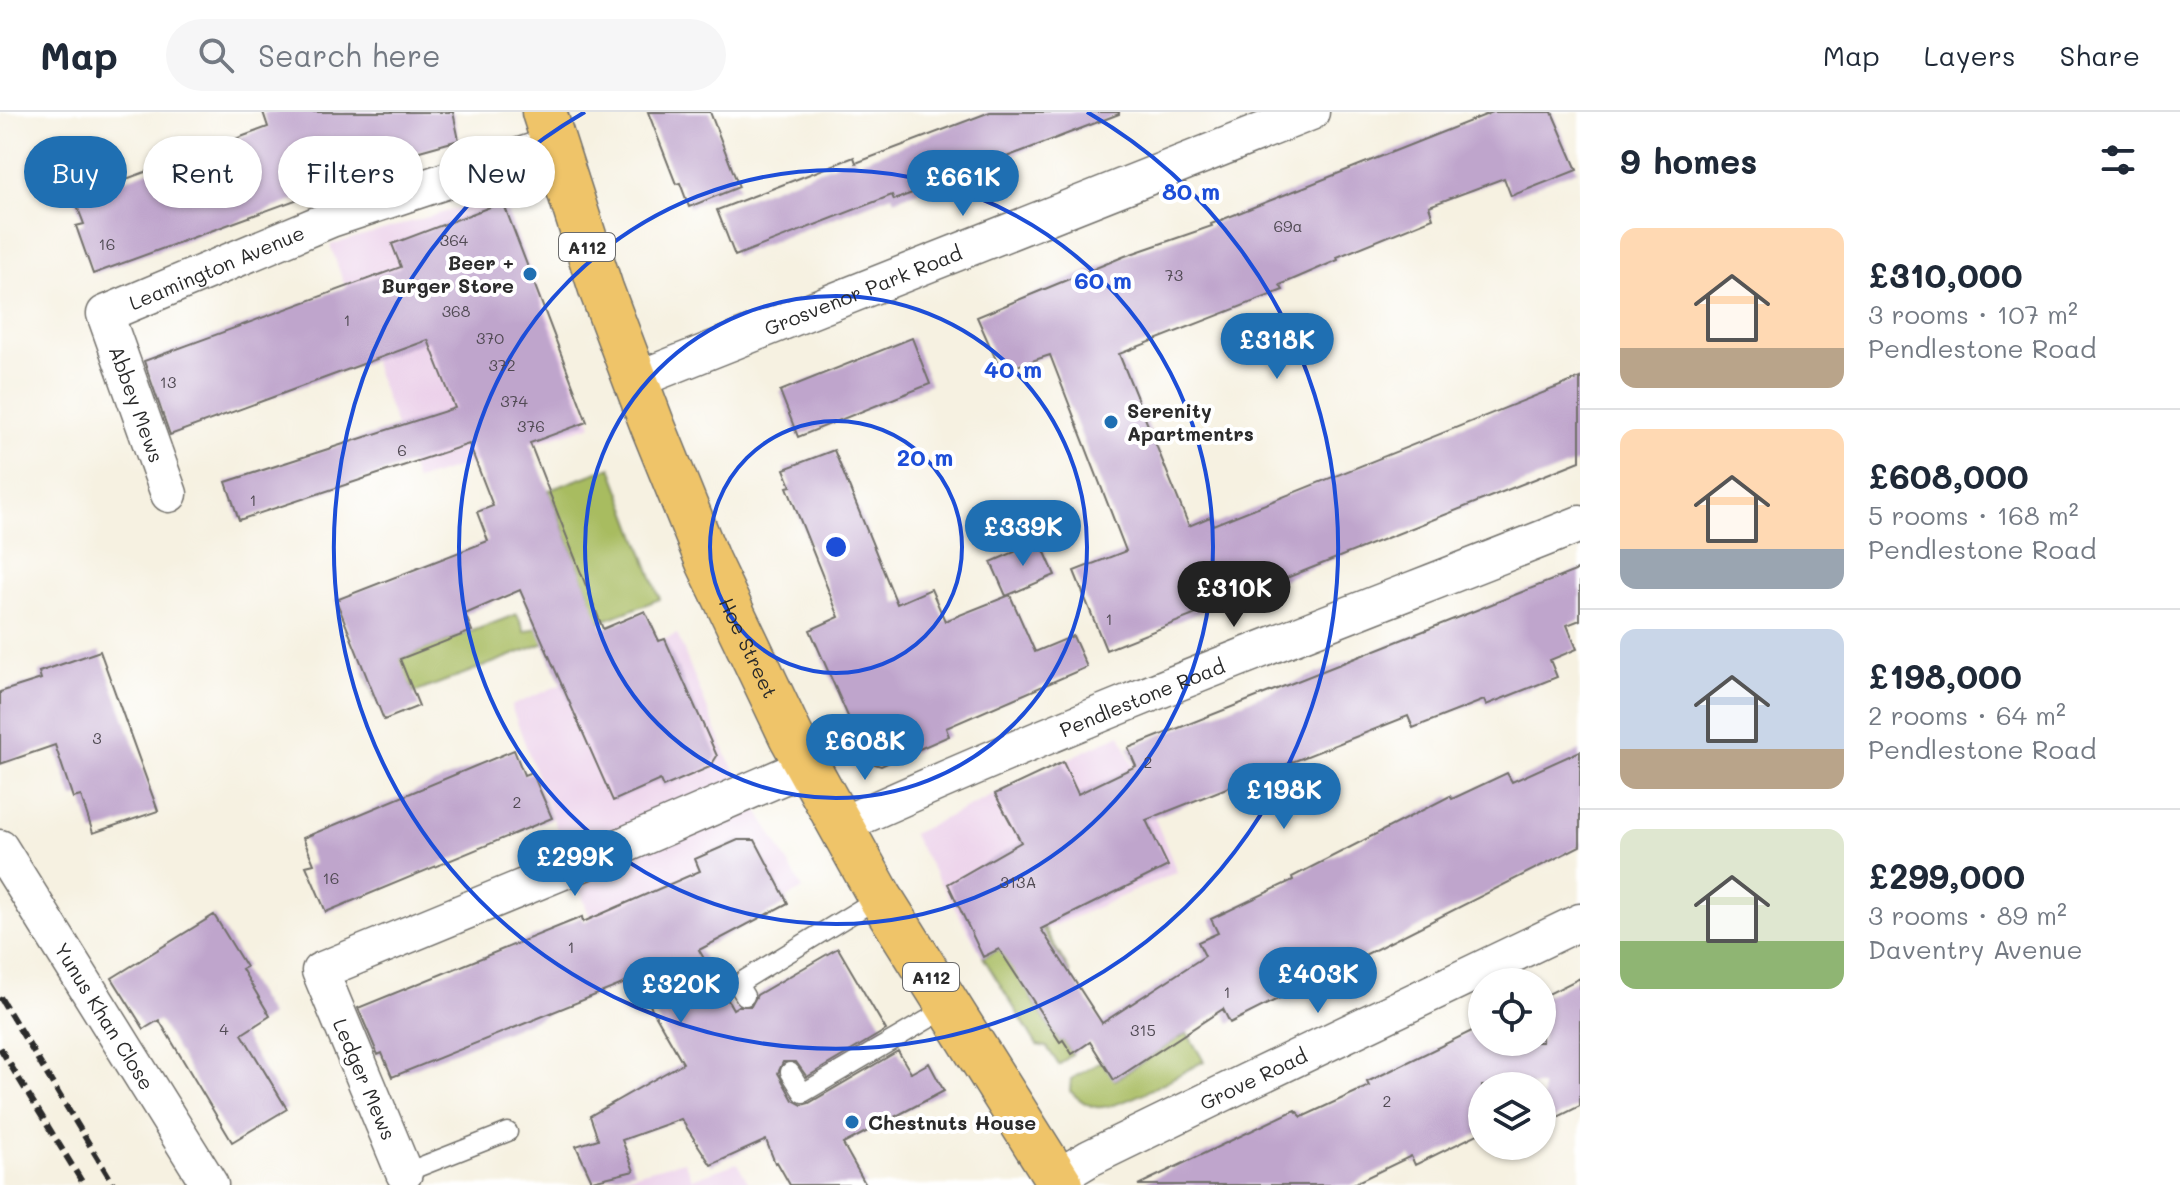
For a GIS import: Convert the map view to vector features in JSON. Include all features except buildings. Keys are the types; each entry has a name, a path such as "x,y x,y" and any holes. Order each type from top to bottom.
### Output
{"main road":[{"name":"Hoe Street","path":"549,128 601,289 701,547 807,766 880,897 1059,1181"}],"street":[{"name":"Grosvenor Park Road","path":"636,380 1311,112"},
{"name":"Leamington Avenue","path":"105,314 549,128"},
{"name":"Abbey Mews","path":"105,314 169,494"},
{"name":"Pendlestone Road","path":"842,825 1070,726 1580,524"},
{"name":"Ledger Mews","path":"404,1173 320,971 807,766"},
{"name":"Yunus Khan Close","path":"0,848 210,1185"},
{"name":"Grove Road","path":"1059,1181 1090,1158 1580,922"}],"lane":[{"path":"745,996 740,988 744,980 880,897"},
{"path":"790,1072 803,1093 949,1007"},
{"name":"Ledger Mews","path":"404,1173 508,1132"}],"shaded area":[{"path":"459,208 506,208 592,425 416,481 330,245"},
{"path":"677,634 727,757 803,889 617,990 511,706"},
{"path":"1120,734 1177,872 983,957 912,834"},
{"path":"684,1161 692,1179 737,1163 750,1185 593,1185"}],"green space":[{"path":"611,467 660,599 414,693 410,685 375,699 365,672 517,614 525,632 593,606 549,490"},
{"path":"1044,928 1070,973 1031,998 1060,1042 1063,1040 1072,1054 1059,1065 1047,1047 1037,1045 983,957"},
{"path":"1187,1033 1204,1061 1150,1090 1120,1103 1096,1107 1078,1099 1070,1091 1071,1079 1102,1061 1115,1080"}],"railway":[{"path":"0,997 114,1185"},
{"path":"0,1048 84,1185"}],"place":[{"name":"Beer + Burger Store","path":"530,274"},
{"name":"Serenity Apartmentrs","path":"1111,422"},
{"name":"Chestnuts House","path":"852,1122"}]}
